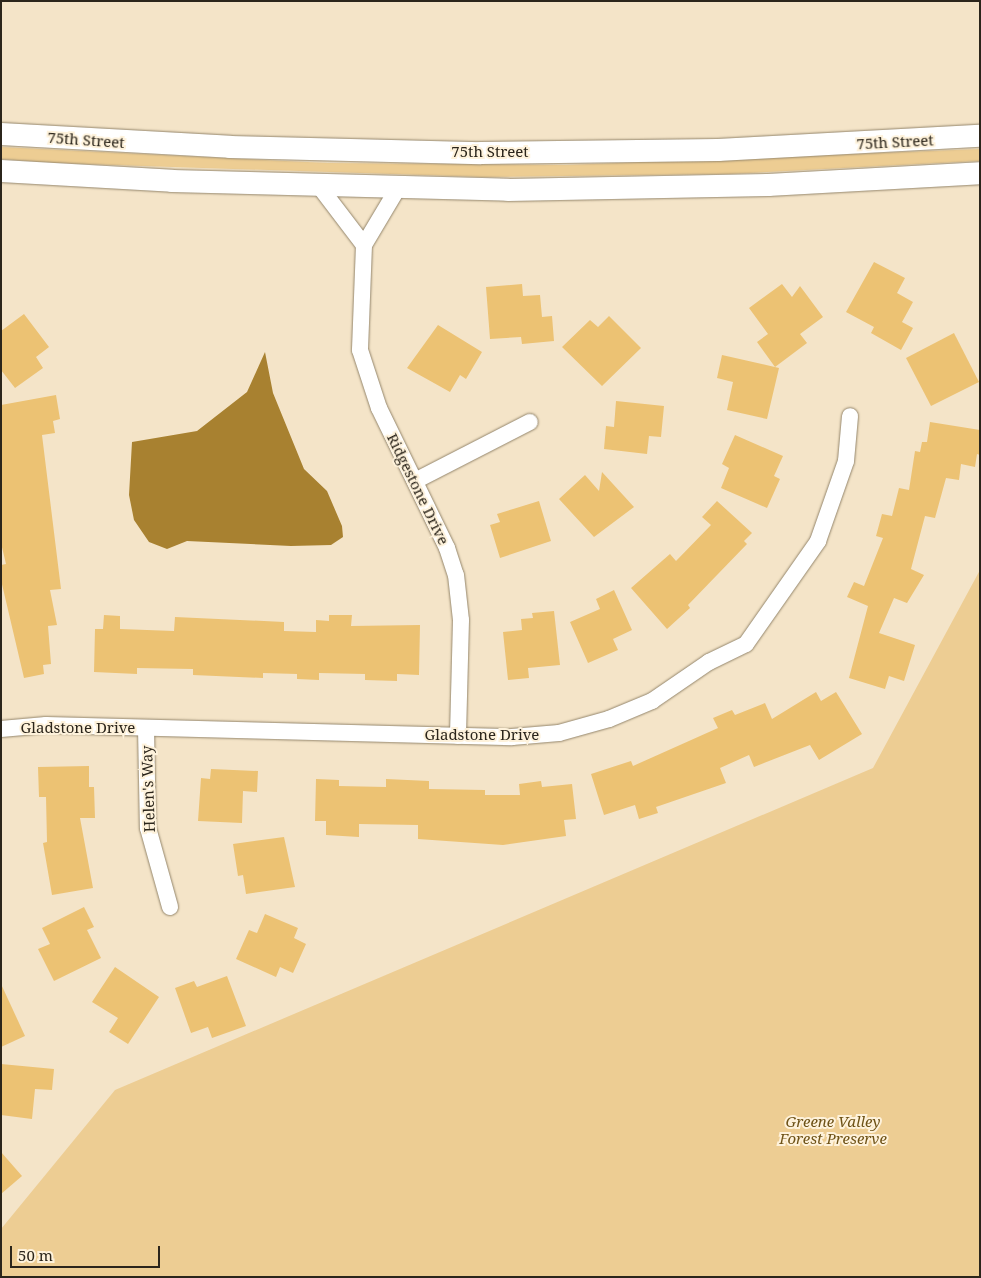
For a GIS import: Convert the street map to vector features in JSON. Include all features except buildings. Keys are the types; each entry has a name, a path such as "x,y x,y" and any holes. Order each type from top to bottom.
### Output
{"main road":[{"name":"75th Street","path":"1,134 230,147 481,153 718,150 980,136"},
{"path":"1,172 398,188 640,188 980,174"}],"street":[{"path":"319,186 364,245"},
{"name":"Ridgestone Drive","path":"398,188 364,245 360,350 378,408 448,548 459,594 458,736"},
{"name":"Gladstone Drive","path":"1,729 46,726 458,736 535,736 610,720 652,701 709,662 746,644 818,541 846,461 850,416"},
{"path":"415,481 530,422"},
{"name":"Helen's Way","path":"146,728 148,828 170,906"}],"green space":[{"path":"1,147 328,163 566,165 980,149 980,161 730,174 482,177 52,163 1,159"},
{"name":"Greene Valley Forest Preserve","path":"980,570 980,1277 1,1277 1,1229 115,1090 873,768"}],"shaded area":[{"path":"265,352 273,393 304,469 327,491 342,526 343,537 331,545 291,546 187,541 167,549 149,542 134,520 129,495 132,442 197,431 247,392"}]}
